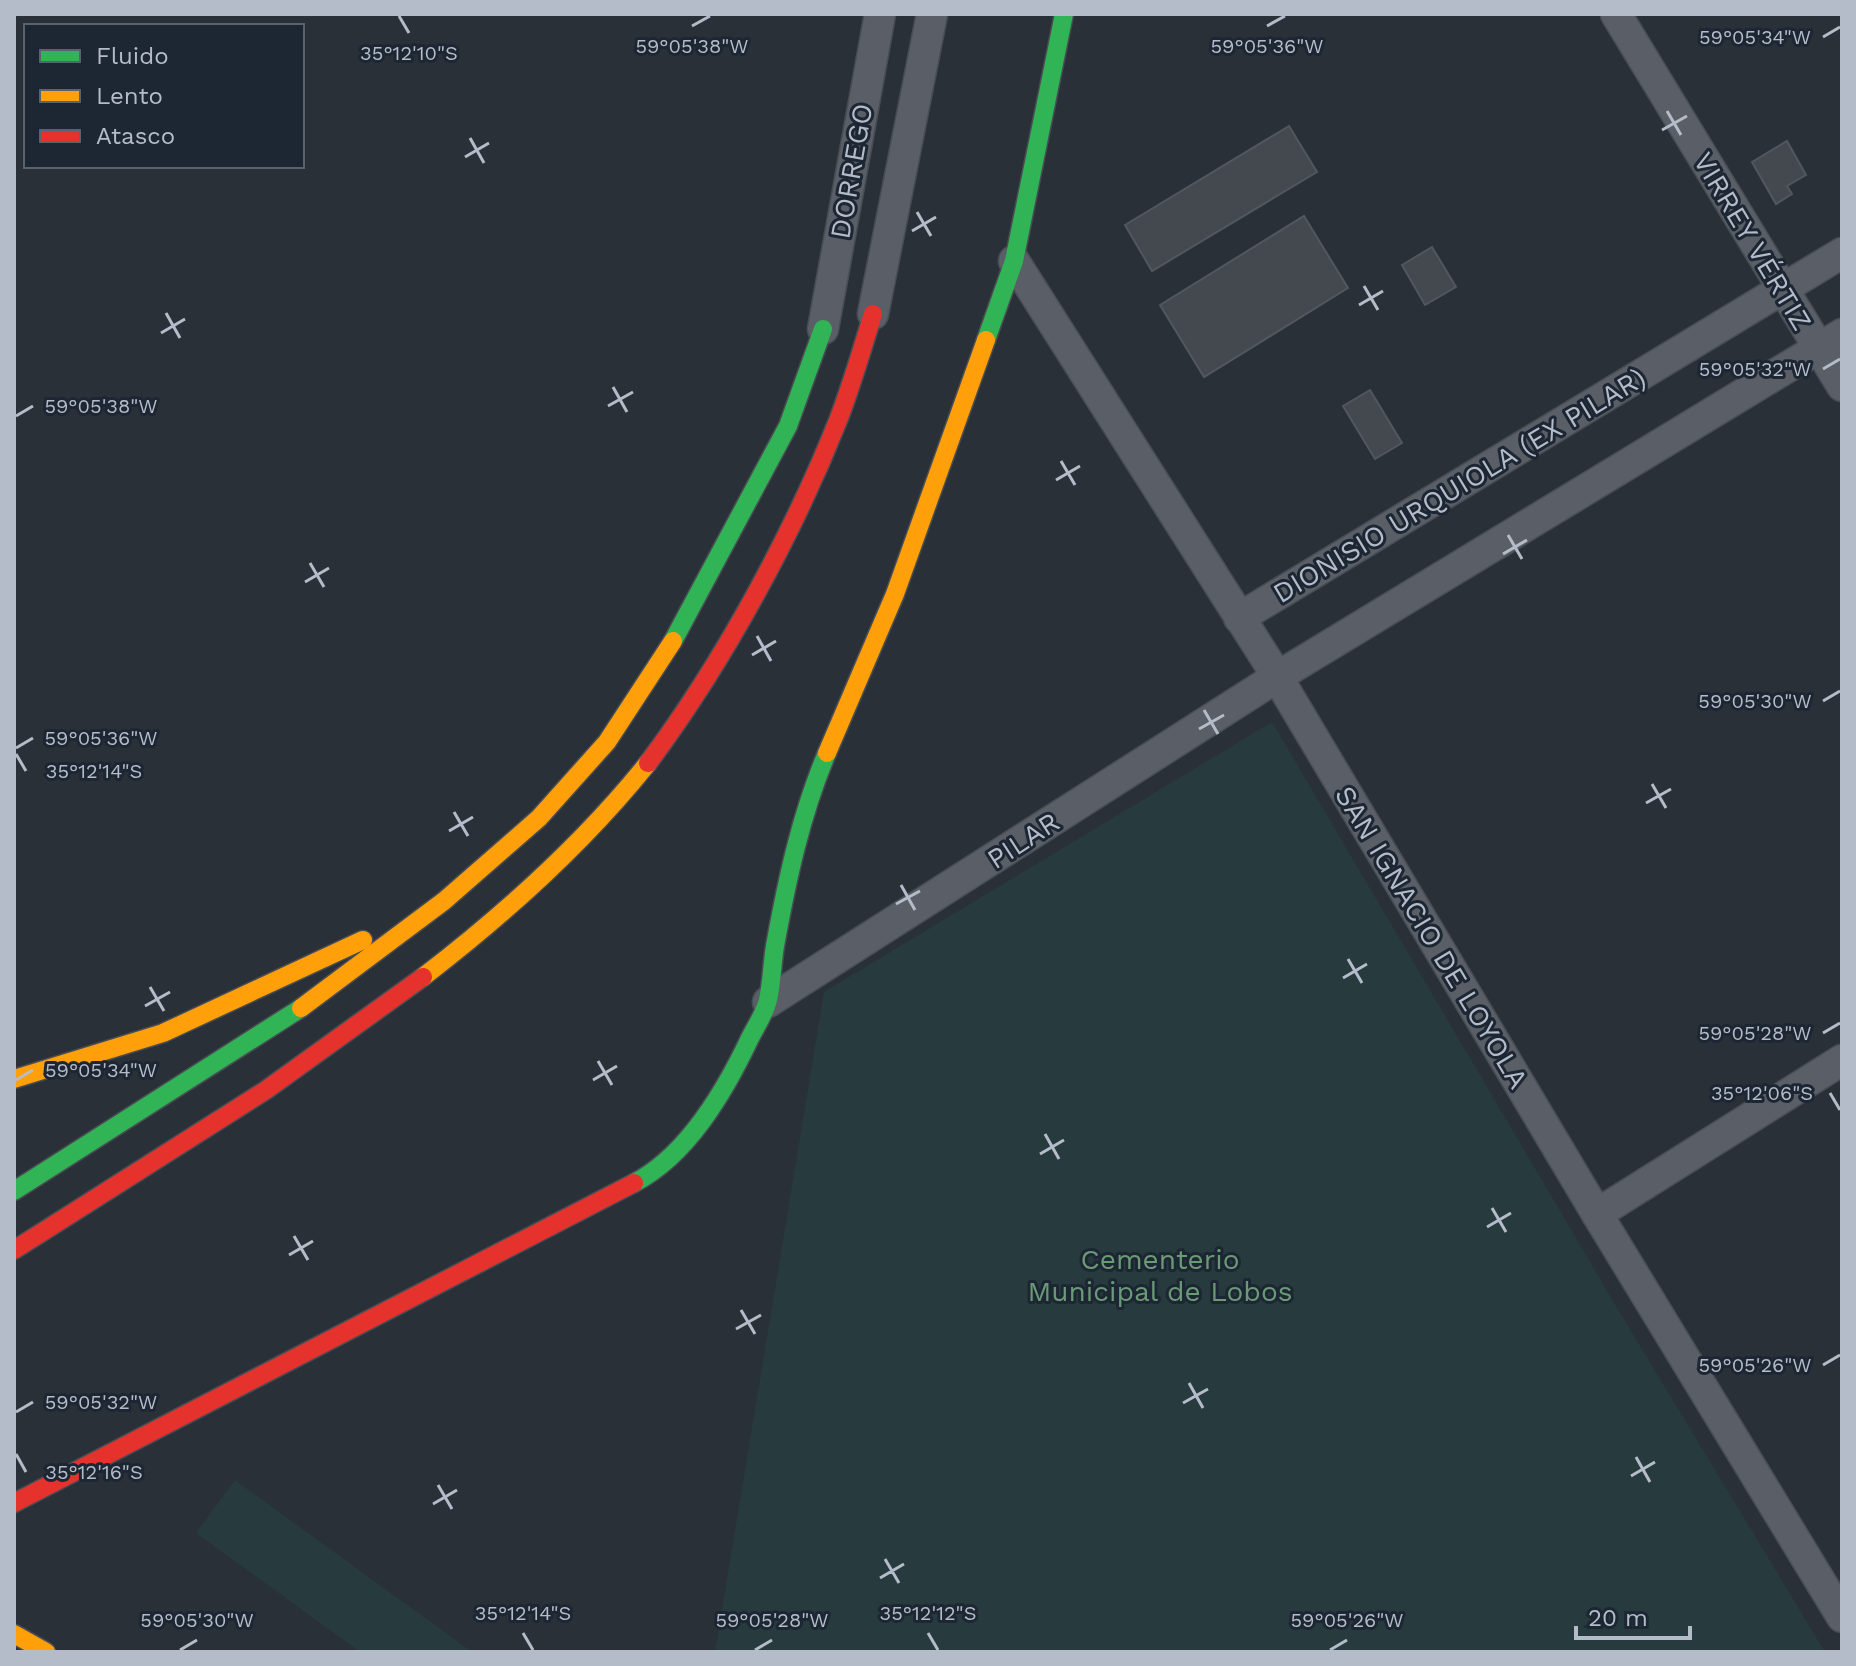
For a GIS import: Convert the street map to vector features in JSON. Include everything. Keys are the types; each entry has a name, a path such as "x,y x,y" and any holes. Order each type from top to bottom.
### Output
{"main road":[{"path":"14,1503 647,1176 696,1130 729,1082 768,1002 775,947 813,786 895,594 1014,261 1064,14"},
{"path":"14,1250 287,1076 417,984 548,872 626,791 682,716 745,612 810,485 846,398 873,314"},
{"path":"14,1191 323,994 444,901 539,818 607,742 689,616 788,426 823,329"},
{"path":"14,1079 163,1033 444,901"},
{"path":"14,1634 46,1652"}],"street":[{"name":"DORREGO","path":"823,329 880,14"},
{"name":"DORREGO","path":"873,314 932,14"},
{"name":"VIRREY VÉRTIZ","path":"1616,14 1782,289 1830,341 1842,386"},
{"name":"DIONISIO URQUIOLA (EX PILAR)","path":"1239,618 1842,253"},
{"name":"SAN IGNACIO DE LOYOLA","path":"1014,261 1277,677 1842,1617"},
{"path":"1277,677 1830,341"},
{"name":"PILAR","path":"768,1002 1277,677"},
{"path":"1597,1214 1842,1060"}],"green space":[{"name":"Cementerio Municipal de Lobos","path":"1272,722 1616,1306 1825,1652 715,1652 824,992"},
{"path":"235,1480 472,1652 360,1652 196,1533"}],"building":[{"path":"1289,126 1317,172 1152,271 1125,225"},
{"path":"1787,141 1806,175 1787,186 1792,194 1776,204 1752,162"},
{"path":"1304,216 1348,288 1204,377 1160,305"},
{"path":"1432,247 1456,287 1425,305 1402,265"},
{"path":"1370,390 1402,443 1375,459 1343,406"}],"traffic: fast":[{"path":"986,340 1014,261 1064,14"},
{"path":"673,641 788,426 823,329"},
{"path":"634,1183 671,1156 703,1120 729,1079 765,1010 796,848 827,753"},
{"path":"14,1191 301,1008"}],"traffic: slow":[{"path":"827,753 895,594 986,340"},
{"path":"301,1008 444,901 539,818 607,742 673,641"},
{"path":"423,977 542,877 597,822 648,763"},
{"path":"14,1079 163,1033 363,940"},
{"path":"14,1634 46,1652"}],"traffic: jam":[{"path":"648,763 703,683 778,552 839,418 873,314"},
{"path":"14,1250 266,1090 423,977"},
{"path":"14,1503 634,1183"}]}
